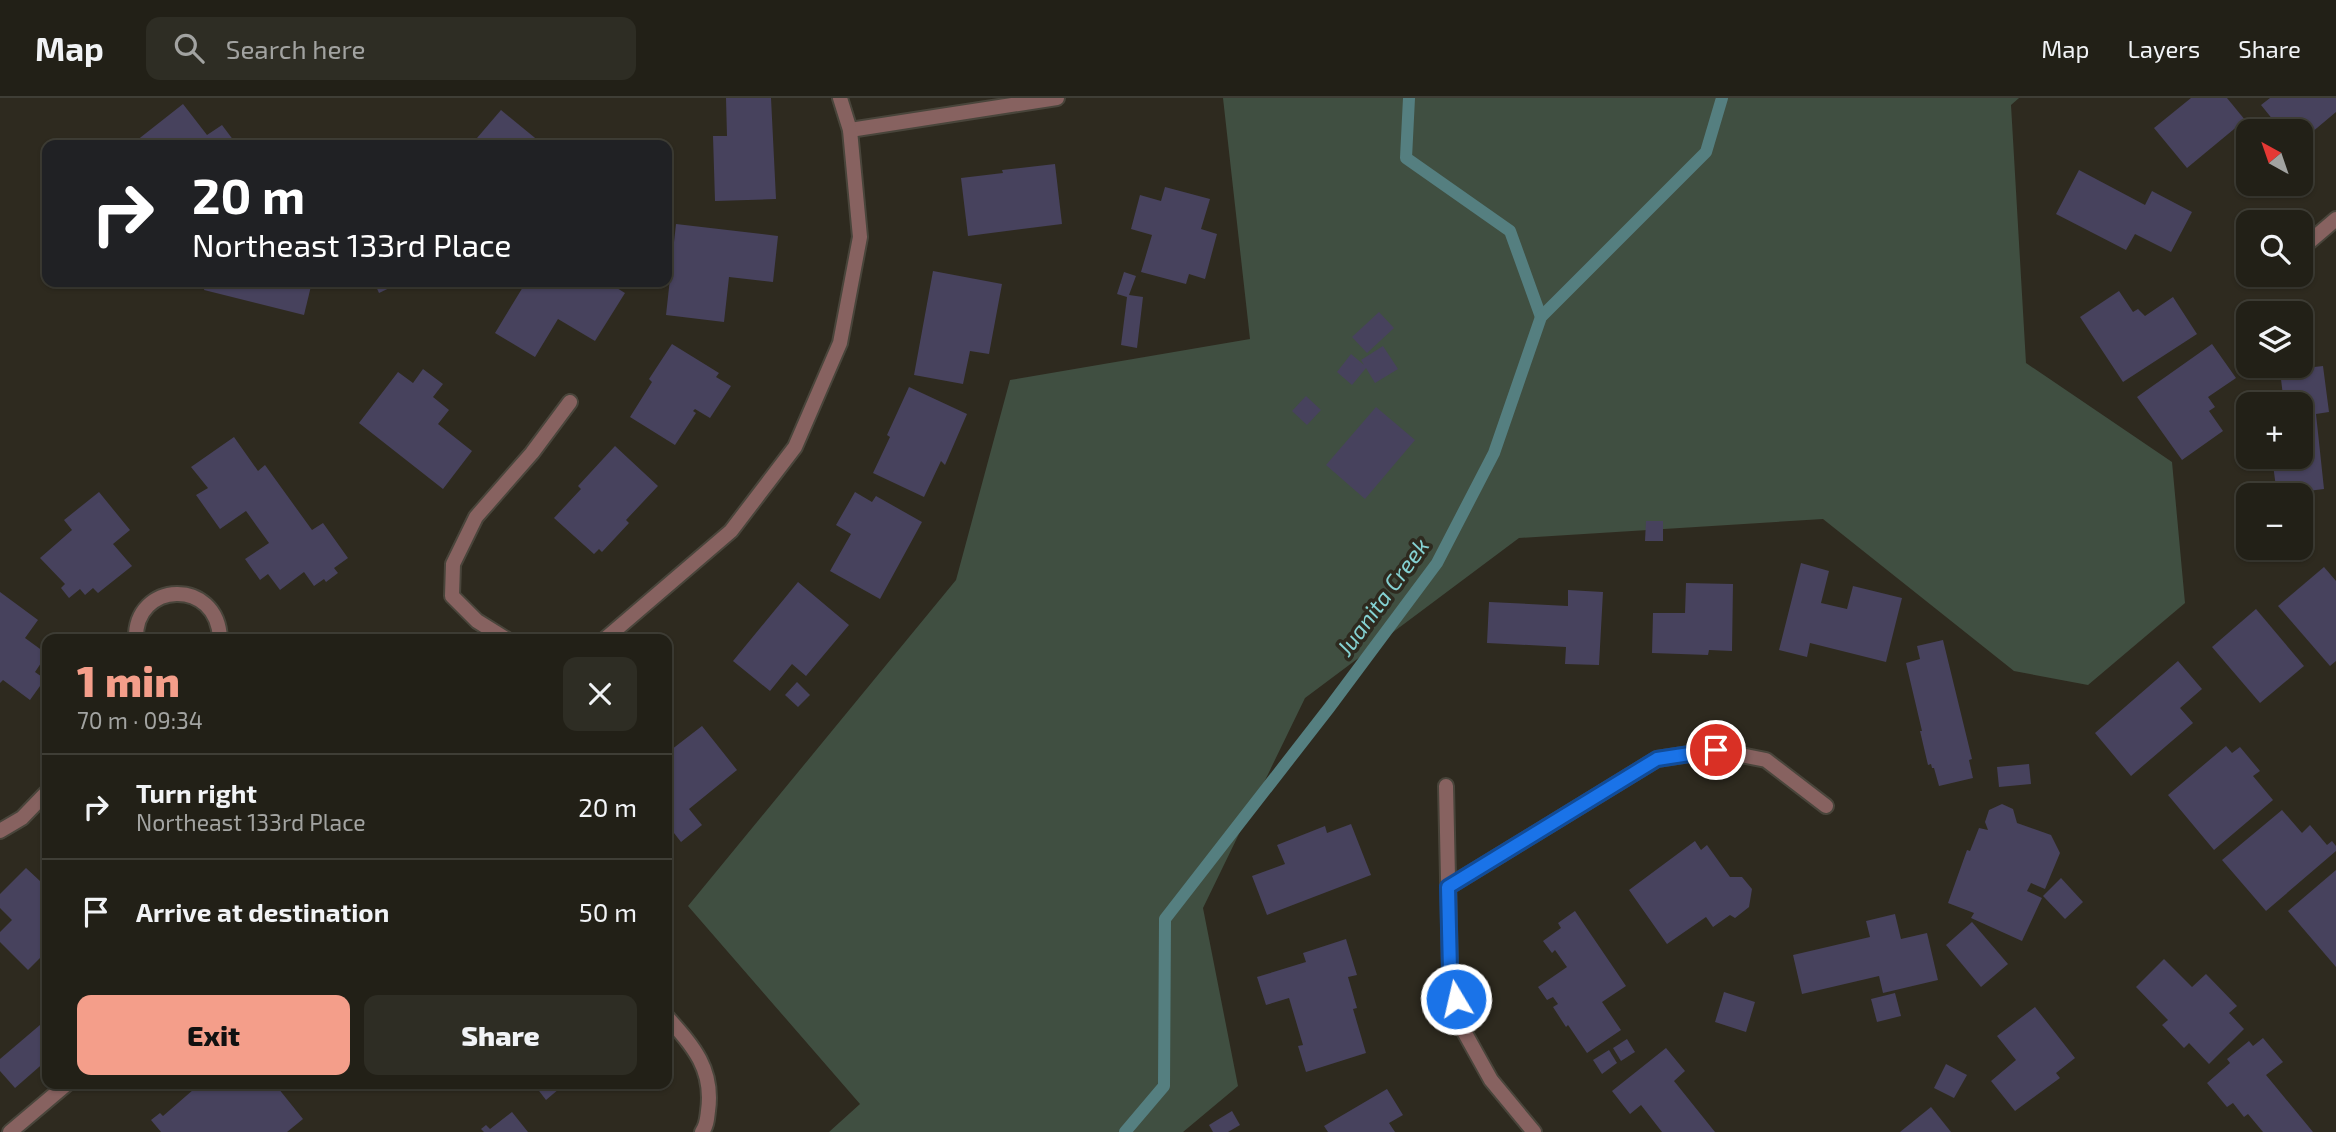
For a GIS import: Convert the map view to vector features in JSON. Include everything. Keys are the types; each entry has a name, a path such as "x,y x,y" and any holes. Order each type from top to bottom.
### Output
{"street":[{"path":"611,634 731,531 794,447 839,343 860,237 850,130 840,98"},
{"path":"850,130 1058,98"},
{"path":"2313,239 2336,219"},
{"path":"498,634 477,621 452,596 453,565 476,517 532,453 570,402"},
{"path":"135,634 140,616 149,604 162,596 176,593 191,595 204,602 214,613 220,634"},
{"path":"1448,887 1657,759 1716,750 1766,760 1826,806"},
{"path":"1446,786 1450,971 1461,1026 1490,1080 1534,1132"},
{"path":"0,831 22,818 42,797"},
{"path":"672,1023 704,1065 710,1094 706,1126 702,1132"},
{"path":"10,1132 61,1089"}],"green space":[{"path":"1223,98 2019,98 2011,105 2026,363 2172,462 2185,603 2088,685 2014,671 1823,519 1519,538 1305,698 1203,908 1238,1086 1183,1132 829,1132 860,1104 688,906 956,580 1010,380 1250,339"}],"building":[{"path":"726,98 771,98 776,199 715,201 713,136 727,136"},
{"path":"2191,98 2227,98 2244,119 2236,119 2236,127 2187,168 2154,128"},
{"path":"2270,98 2336,98 2336,112 2314,130 2314,119 2272,119 2261,105"},
{"path":"183,104 207,135 222,125 233,140 137,140"},
{"path":"501,110 538,140 475,140"},
{"path":"1055,164 1062,224 968,236 961,178"},
{"path":"2079,170 2145,205 2152,191 2192,212 2171,252 2135,234 2126,250 2056,214"},
{"path":"1165,187 1210,199 1201,229 1217,234 1205,279 1189,274 1186,284 1141,272 1152,235 1131,229 1140,195 1161,201"},
{"path":"676,224 778,236 773,282 729,277 724,322 666,315 669,287 672,287"},
{"path":"933,271 1002,284 989,354 970,351 963,384 914,375"},
{"path":"1124,272 1136,276 1129,295 1143,297 1137,348 1121,345 1127,297 1117,294"},
{"path":"205,287 311,287 304,315 204,290"},
{"path":"376,287 392,287 379,293"},
{"path":"523,287 615,287 625,293 595,341 558,319 535,357 495,333"},
{"path":"2119,291 2133,312 2138,309 2145,316 2173,297 2197,334 2123,382 2080,317"},
{"path":"1379,312 1394,328 1367,353 1352,337"},
{"path":"672,344 719,373 716,377 731,386 710,418 695,409 693,411 696,413 675,445 630,417 652,382 649,379"},
{"path":"2212,344 2236,378 2208,397 2215,407 2209,411 2223,431 2182,460 2137,397"},
{"path":"1383,346 1398,369 1375,383 1366,368 1352,385 1337,372 1351,354 1364,365 1361,360"},
{"path":"2323,366 2329,412 2316,414 2324,489 2313,490 2313,483 2275,483 2274,469 2313,469 2313,392 2283,392 2281,378 2313,378 2313,367"},
{"path":"423,369 443,384 433,397 449,410 438,424 472,451 443,489 359,423 398,372 413,383"},
{"path":"909,387 967,414 945,465 941,461 924,497 873,473"},
{"path":"1306,396 1321,410 1307,425 1292,411"},
{"path":"1376,407 1415,440 1365,499 1326,465"},
{"path":"234,437 258,471 265,465 312,530 323,523 348,558 334,568 338,573 326,582 324,579 314,586 304,572 280,590 268,574 260,580 245,559 269,543 246,511 220,529 196,495 208,488 191,467"},
{"path":"615,446 658,486 626,520 629,523 602,552 599,549 594,554 554,518 581,489 578,486"},
{"path":"99,492 130,530 113,544 132,566 98,593 93,588 85,595 80,589 69,598 61,588 65,584 40,558 72,530 64,520"},
{"path":"855,492 872,502 876,496 922,522 880,599 830,571 851,534 836,525"},
{"path":"1646,521 1663,521 1663,541 1645,541"},
{"path":"1801,563 1829,571 1821,603 1847,609 1853,586 1902,598 1886,662 1810,643 1807,657 1779,650"},
{"path":"2324,567 2336,581 2336,661 2330,666 2278,606"},
{"path":"798,582 849,625 806,676 792,664 770,691 733,661"},
{"path":"1686,583 1733,584 1732,651 1709,650 1708,655 1652,653 1653,613 1685,613"},
{"path":"1568,590 1603,592 1599,665 1565,664 1566,647 1487,643 1489,602 1568,606"},
{"path":"0,592 38,620 25,638 42,650 42,662 35,672 42,677 42,683 30,700 3,680 0,683"},
{"path":"2256,609 2304,666 2260,703 2212,647"},
{"path":"1943,640 1972,759 1969,760 1973,778 1939,786 1934,768 1931,764 1928,765 1906,663 1920,659 1917,646"},
{"path":"2178,661 2202,689 2180,708 2193,723 2131,776 2095,733"},
{"path":"797,682 810,695 798,707 785,695"},
{"path":"702,726 737,770 689,809 702,825 681,842 672,830 672,749"},
{"path":"2226,746 2232,753 2240,747 2260,771 2253,776 2273,800 2214,850 2168,795"},
{"path":"2029,764 2031,784 1999,787 1997,767"},
{"path":"2002,804 2013,809 2017,823 2051,835 2060,853 2045,889 2031,883 2027,891 2042,898 2022,941 1971,918 1974,913 1948,903 1967,850 1970,851 1979,828 1988,830 1985,822 1989,810"},
{"path":"2282,810 2302,833 2310,825 2327,845 2332,841 2336,851 2266,911 2222,860"},
{"path":"1351,824 1371,875 1267,915 1252,876 1285,864 1277,845 1325,826 1327,833"},
{"path":"1695,841 1701,850 1707,845 1730,877 1742,877 1752,889 1749,907 1735,918 1730,915 1713,927 1706,917 1667,944 1629,890"},
{"path":"26,868 40,881 42,879 42,956 28,970 0,942 0,932 12,920 0,908 0,894"},
{"path":"2336,870 2336,967 2288,911"},
{"path":"2061,878 2083,902 2065,919 2043,896"},
{"path":"1575,911 1626,986 1602,1002 1621,1030 1587,1053 1553,1007 1558,1004 1553,997 1547,1000 1538,987 1567,967 1555,950 1552,953 1543,941 1561,928 1558,923"},
{"path":"1895,914 1901,939 1927,933 1938,980 1883,993 1879,976 1802,994 1793,955 1870,937 1866,921"},
{"path":"1972,922 2008,964 1981,987 1946,945"},
{"path":"1346,939 1357,975 1348,977 1357,1008 1353,1009 1366,1053 1306,1072 1298,1046 1303,1045 1289,998 1266,1005 1257,977 1306,962 1303,953"},
{"path":"2164,959 2192,987 2206,974 2237,1006 2229,1013 2244,1029 2209,1064 2189,1043 2184,1048 2162,1025 2168,1020 2136,987"},
{"path":"1724,992 1755,1002 1746,1032 1715,1022"},
{"path":"1895,993 1901,1016 1877,1022 1871,999"},
{"path":"2035,1007 2075,1058 2056,1073 2060,1078 2015,1111 1991,1081 2016,1060 1997,1036"},
{"path":"42,1023 42,1064 15,1088 0,1071 0,1059"},
{"path":"2263,1038 2283,1062 2266,1075 2313,1132 2263,1132 2248,1114 2244,1117 2233,1103 2227,1107 2207,1083 2230,1063 2227,1059 2249,1041 2253,1046"},
{"path":"1627,1039 1635,1052 1621,1061 1613,1048"},
{"path":"1666,1048 1685,1071 1674,1081 1715,1132 1662,1132 1641,1105 1630,1114 1612,1091"},
{"path":"1609,1050 1617,1063 1602,1074 1593,1060"},
{"path":"1946,1064 1967,1075 1954,1098 1934,1088"},
{"path":"194,1089 279,1089 303,1119 287,1132 161,1132 151,1120 160,1113 163,1116"},
{"path":"538,1089 559,1089 546,1100"},
{"path":"1387,1089 1403,1115 1389,1123 1395,1132 1328,1132 1324,1126"},
{"path":"1931,1107 1951,1132 1900,1132"},
{"path":"1232,1111 1240,1125 1228,1132 1213,1132 1209,1125"},
{"path":"512,1112 528,1132 484,1132 481,1129 486,1125 490,1129"}],"waterway":[{"path":"1409,98 1406,158 1510,231 1541,317"},
{"name":"Juanita Creek","path":"1125,1132 1164,1086 1165,919 1329,708 1437,563 1494,453 1541,317 1706,152 1722,98"}],"route":[{"path":"1456,999 1450,971 1448,887 1657,759 1716,750"}]}
